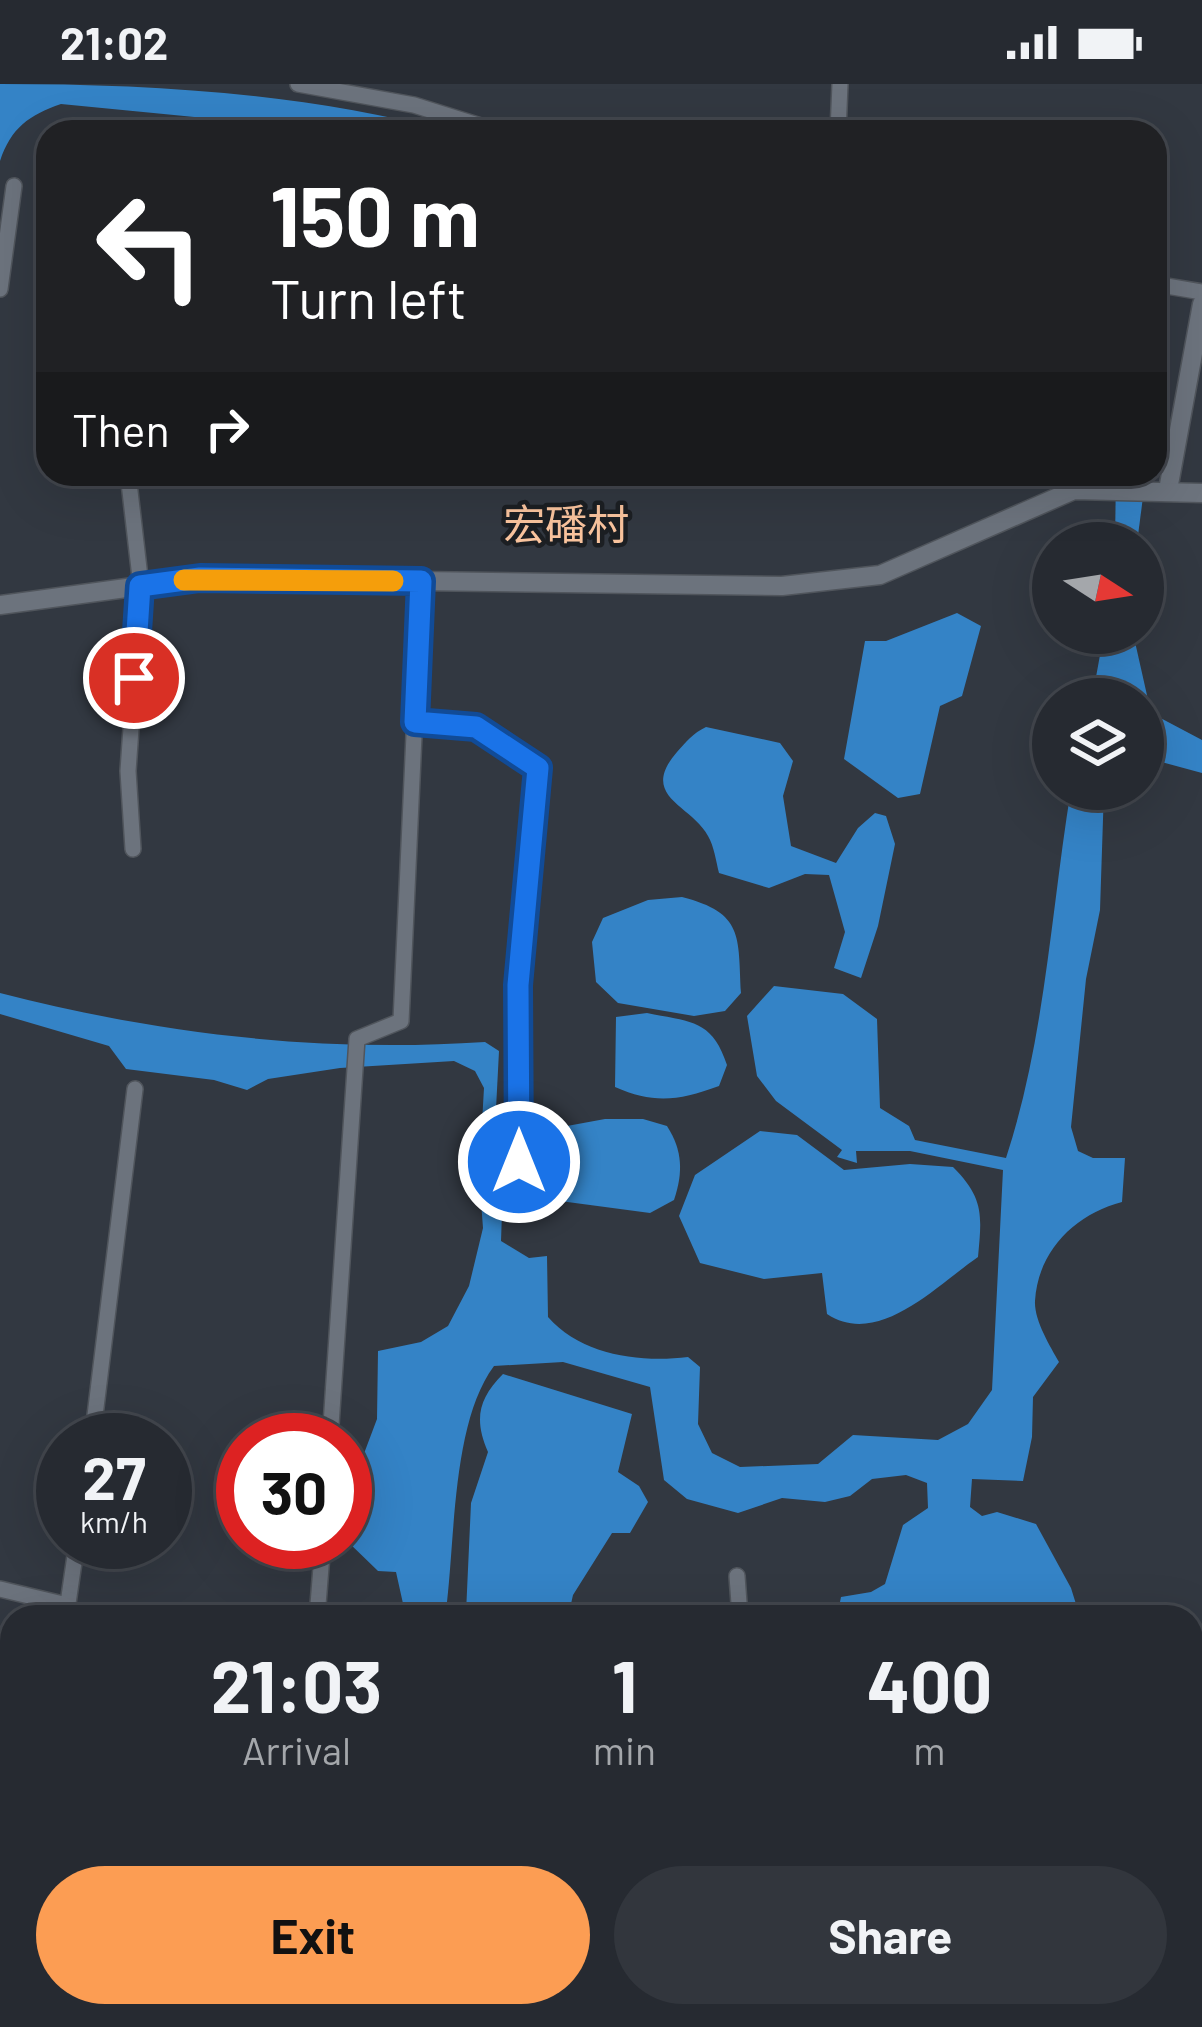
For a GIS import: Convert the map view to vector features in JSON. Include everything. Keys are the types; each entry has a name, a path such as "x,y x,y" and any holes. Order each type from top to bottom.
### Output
{"street":[{"path":"298,84 414,105 462,120"},
{"path":"839,120 841,84"},
{"path":"0,289 14,186"},
{"path":"1167,286 1202,292"},
{"path":"1167,461 1202,304"},
{"path":"129,486 140,586 128,771 133,849"},
{"path":"1160,490 1161,486"},
{"path":"0,605 200,578 782,586 880,575 1074,490 1202,493"},
{"path":"331,1413 357,1040 401,1021 421,581"},
{"path":"415,722 476,727 538,768 518,985 519,1162"},
{"path":"95,1413 136,1089"},
{"path":"68,1605 73,1569"},
{"path":"318,1605 320,1569"},
{"path":"737,1576 739,1605"},
{"path":"0,1589 49,1605"}],"water":[{"path":"0,84 227,93 400,120 226,120 61,104 23,124 0,161"},
{"path":"1116,486 1144,486 1140,522 1115,522"},
{"path":"957,613 981,626 962,696 940,706 920,794 898,798 844,759 865,641 886,641"},
{"path":"1100,654 1138,654 1143,678 1096,678"},
{"path":"1164,720 1202,740 1202,773 1164,763"},
{"path":"706,727 780,743 793,761 783,796 791,846 836,863 858,828 875,813 886,816 895,844 878,926 861,978 834,968 845,932 829,875 805,874 769,888 719,873 708,836 665,790 666,767"},
{"path":"1068,810 1103,810 1100,910 1086,979 1071,1127 1078,1151 1093,1158 1125,1158 1122,1202 1075,1225 1043,1266 1035,1308 1059,1362 1033,1397 1032,1437 1023,1481 972,1479 970,1507 982,1516 997,1512 1036,1524 1076,1605 839,1605 841,1597 871,1592 885,1584 903,1525 928,1508 927,1483 906,1475 872,1479 850,1496 825,1502 782,1498 738,1513 687,1499 664,1480 650,1387 563,1362 494,1366 470,1416 463,1447 448,1605 403,1605 396,1572 378,1571 372,1565 372,1432 377,1419 378,1351 421,1342 448,1326 469,1286 483,1228 479,1175 484,1088 475,1071 454,1061 340,1068 268,1079 247,1090 214,1080 126,1069 109,1046 0,1014 0,993 120,1020 240,1037 362,1045 485,1042 499,1051 496,1109 504,1156 501,1241 529,1258 547,1256 548,1317 577,1340 631,1357 688,1357 700,1367 698,1424 712,1453 740,1467 818,1464 853,1435 938,1440 968,1424 992,1390 1003,1170 910,1151 856,1151 857,1163 837,1157 842,1150 776,1101 757,1076 747,1016 774,986 843,994 877,1019 880,1108 909,1126 915,1140 1006,1158 1030,1067"},
{"path":"682,897 717,911 734,930 741,993 725,1011 694,1016 618,1003 596,982 592,942 603,918 648,900"},
{"path":"647,1013 687,1021 714,1039 727,1065 719,1086 666,1098 615,1087 616,1017"},
{"path":"605,1119 643,1119 667,1126 680,1162 674,1200 650,1213 545,1199 536,1189 529,1133"},
{"path":"760,1131 797,1135 844,1170 910,1164 953,1167 971,1188 979,1208 978,1257 906,1309 866,1324 846,1323 827,1314 822,1273 764,1279 700,1263 679,1216 695,1175"},
{"path":"503,1374 632,1414 618,1472 639,1486 648,1502 630,1533 612,1533 571,1605 466,1605 471,1503 488,1452 481,1410"}],"slow traffic":[{"path":"184,580 393,581"}],"district":[{"name":"宏磻村","path":"566,525"}],"route":[{"path":"134,678 140,586 200,578 421,581 415,722 476,727 538,768 518,985 519,1162"}]}
